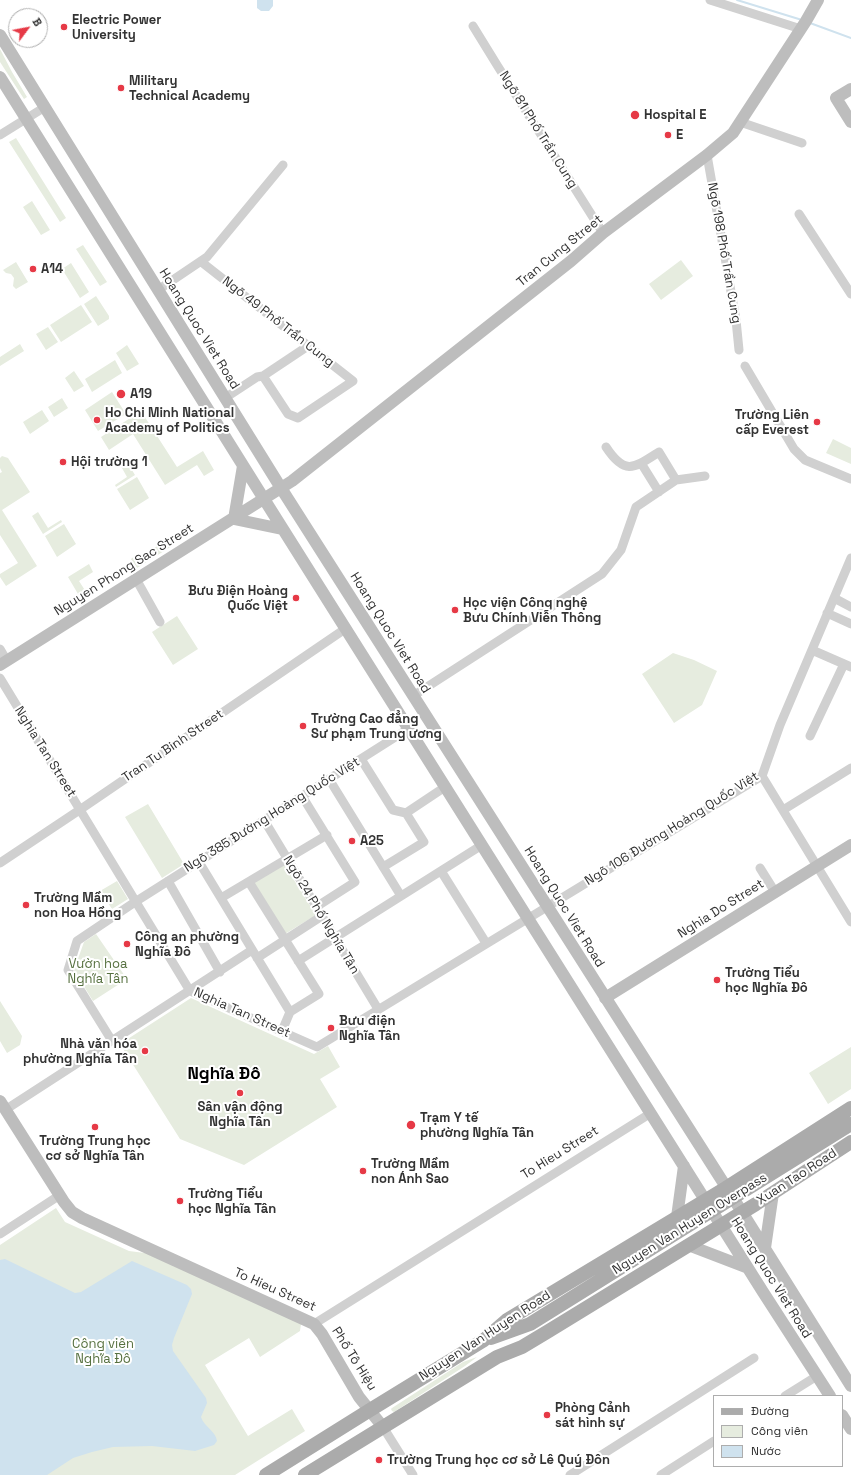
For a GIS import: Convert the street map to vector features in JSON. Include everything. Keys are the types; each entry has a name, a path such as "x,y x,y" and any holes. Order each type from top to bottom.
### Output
{"main road":[{"name":"Tran Cung Street","path":"264,499 281,488 571,261 603,233 708,155 733,133 818,0"},
{"name":"Hoang Quoc Viet Road","path":"0,35 281,488 765,1248 851,1386"},
{"name":"Hoang Quoc Viet Road","path":"0,77 282,529 829,1395"},
{"path":"846,95 851,122"},
{"path":"243,466 234,519 282,529"},
{"name":"Nguyen Phong Sac Street","path":"4,663 264,499"},
{"name":"Nghia Do Street","path":"605,998 851,845"},
{"name":"To Hieu Street","path":"3,1106 68,1207 82,1218 314,1324"},
{"path":"726,1188 851,1108"},
{"name":"Nguyen Van Huyen Overpass","path":"530,1324 851,1124"},
{"name":"Xuan Tao Road","path":"721,1225 851,1142"},
{"path":"778,1154 772,1168 772,1172 775,1178 779,1180 791,1180"},
{"path":"677,1217 684,1166"},
{"name":"Nguyen Van Huyen Road","path":"266,1475 484,1340 507,1320 726,1188"},
{"path":"765,1248 773,1193"},
{"name":"Nguyen Van Huyen Road","path":"305,1475 497,1357 522,1347 721,1225"},
{"path":"654,1230 673,1234 676,1239 674,1249 669,1257"},
{"path":"688,1245 748,1268"},
{"name":"Phố Tô Hiệu","path":"314,1324 322,1334 359,1397 383,1427"},
{"path":"484,1340 530,1324"},
{"path":"497,1357 530,1324"},
{"path":"843,1417 851,1429"}],"street":[{"path":"710,0 803,25"},
{"name":"Ngõ 81 Phố Trần Cung","path":"473,26 603,233"},
{"path":"0,135 45,107"},
{"path":"740,122 802,143"},
{"name":"Ngõ 198 Phố Trần Cung","path":"708,155 736,320 739,350"},
{"path":"158,290 207,257 283,164"},
{"path":"799,214 851,294"},
{"name":"Ngõ 49 Phố Trần Cung","path":"204,264 353,381 298,418 288,414 263,376"},
{"path":"225,398 257,377 263,376 308,346"},
{"path":"745,366 794,449 805,460 851,479"},
{"path":"606,447 621,465 631,468 659,452 676,480"},
{"path":"641,463 659,492"},
{"path":"413,696 590,583 606,569 621,550 636,507 676,480 705,476"},
{"name":"Ngõ 106 Đường Hoàng Quốc Việt","path":"547,907 762,776 780,725 851,558"},
{"path":"136,579 160,622"},
{"path":"834,598 851,606"},
{"path":"827,613 851,624"},
{"name":"Tran Tu Binh Street","path":"0,862 81,810 345,629"},
{"path":"0,649 4,663"},
{"path":"810,736 848,666 812,650"},
{"name":"Nghia Tan Street","path":"0,678 190,991 317,1047 547,907"},
{"name":"Ngõ 385 Đường Hoàng Quốc Việt","path":"112,1041 68,970 77,940 408,729"},
{"path":"361,759 393,810 406,813 424,842 383,867"},
{"path":"783,810 851,768"},
{"path":"762,776 851,922"},
{"path":"329,779 401,896"},
{"path":"406,813 445,787"},
{"path":"302,796 356,882 316,907"},
{"name":"Ngõ 24 Phố Nghĩa Tân","path":"264,820 378,1009"},
{"path":"221,898 327,835"},
{"path":"298,960 482,845"},
{"path":"199,862 290,1012"},
{"path":"760,868 775,892"},
{"path":"440,871 486,943"},
{"path":"168,881 220,972"},
{"path":"249,882 319,994 290,1012 282,1031"},
{"path":"3,1106 112,1041 220,972 285,940 322,916"},
{"name":"To Hieu Street","path":"314,1324 651,1113"},
{"path":"0,1234 60,1195"},
{"path":"570,1475 754,1358"},
{"path":"787,1395 817,1376"},
{"path":"383,1427 413,1475"},
{"path":"661,1475 713,1442"}],"green space":[{"path":"0,49 27,97 24,99 0,62"},
{"path":"16,138 66,218 60,222 9,142"},
{"path":"32,201 50,230 41,235 23,207"},
{"path":"83,245 107,282 100,286 76,249"},
{"path":"681,260 693,276 661,300 649,284"},
{"path":"16,262 28,282 16,289 13,286 14,278 11,274 6,273 3,270"},
{"path":"71,263 89,292 80,298 62,269"},
{"path":"96,296 109,316 109,319 98,326 84,304"},
{"path":"81,305 92,322 61,342 50,325"},
{"path":"48,327 58,342 46,350 36,334"},
{"path":"20,344 24,351 0,366 0,357"},
{"path":"127,345 139,364 127,371 116,353"},
{"path":"115,360 122,373 92,392 85,379"},
{"path":"74,371 84,386 74,392 65,378"},
{"path":"112,392 126,414 98,431 85,410"},
{"path":"62,398 68,408 54,417 48,407"},
{"path":"42,410 49,421 30,434 23,422"},
{"path":"141,411 177,467 203,451 214,470 204,476 197,465 165,485 133,434 109,450 101,437"},
{"path":"833,439 851,448 851,464 826,453"},
{"path":"2,456 8,458 30,492 2,510 37,566 6,586 0,577 0,574 18,563 0,535 0,473 2,472 0,468 0,458"},
{"path":"124,457 135,475 116,487 115,485 127,477 118,461"},
{"path":"137,477 149,498 130,510 117,489"},
{"path":"38,512 48,528 61,520 62,522 43,534 32,516"},
{"path":"64,524 76,544 57,557 45,536"},
{"path":"168,539 172,546 137,568 131,559 136,555 139,558"},
{"path":"89,564 93,572 79,581 88,595 81,599 68,577"},
{"path":"177,616 198,649 173,665 152,632"},
{"path":"673,653 694,660 717,671 702,705 674,723 642,674"},
{"path":"148,804 184,864 162,878 125,817"},
{"path":"284,864 316,915 285,934 254,883"},
{"path":"117,881 128,899 112,909 100,891"},
{"name":"Vườn hoa Nghĩa Tân","path":"96,934 127,979 93,1001 74,970 84,942"},
{"name":"Sân vận động Nghĩa Tân","path":"191,998 314,1054 328,1046 340,1067 320,1079 337,1107 244,1165 180,1139 120,1044"},
{"path":"0,1001 22,1036 20,1045 7,1053 0,1041"},
{"path":"851,1047 851,1089 828,1104 809,1073"},
{"name":"Công viên Nghĩa Đô","path":"56,1208 65,1222 129,1251 153,1254 301,1324 300,1331 260,1357 249,1338 205,1365 248,1436 292,1409 305,1431 235,1475 0,1475 0,1245"},
{"path":"477,1357 394,1412 392,1411 392,1408 463,1362"}],"water":[{"path":"257,0 273,0 273,6 269,11 261,11 257,8"},
{"name":"Công viên Nghĩa Đô","path":"5,1259 75,1293 81,1292 132,1261 187,1285 191,1289 192,1294 174,1338 172,1345 173,1351 206,1398 207,1403 201,1417 216,1438 217,1441 214,1445 195,1451 152,1446 113,1447 73,1458 47,1475 0,1475 0,1260"}],"waterway":[{"path":"737,0 802,20"},
{"path":"810,23 851,38"}],"place":[{"name":"Electric Power University","path":"64,27"},
{"name":"Military Technical Academy","path":"121,88"},
{"name":"Hospital E","path":"635,115"},
{"name":"E","path":"668,135"},
{"name":"A14","path":"33,269"},
{"name":"A19","path":"121,394"},
{"name":"Ho Chi Minh National Academy of Politics","path":"97,420"},
{"name":"Trường Liên cấp Everest","path":"817,422"},
{"name":"Hội trường 1","path":"63,462"},
{"name":"Bưu Điện Hoàng Quốc Việt","path":"296,598"},
{"name":"Học viện Công nghệ Bưu Chính Viễn Thông","path":"455,610"},
{"name":"Trường Cao đẳng Sư phạm Trung ương","path":"303,726"},
{"name":"A25","path":"352,841"},
{"name":"Trường Mầm non Hoa Hồng","path":"26,905"},
{"name":"Công an phường Nghĩa Đô","path":"127,944"},
{"name":"Trường Tiểu học Nghĩa Đô","path":"717,980"},
{"name":"Bưu điện Nghĩa Tân","path":"331,1028"},
{"name":"Nhà văn hóa phường Nghĩa Tân","path":"145,1051"},
{"name":"Sân vận động Nghĩa Tân","path":"240,1093"},
{"name":"Trạm Y tế phường Nghĩa Tân","path":"411,1125"},
{"name":"Trường Trung học cơ sở Nghĩa Tân","path":"95,1127"},
{"name":"Trường Mầm non Ánh Sao","path":"363,1171"},
{"name":"Trường Tiểu học Nghĩa Tân","path":"180,1201"},
{"name":"Phòng Cảnh sát hình sự","path":"547,1415"},
{"name":"Trường Trung học cơ sở Lê Quý Đôn","path":"379,1460"}],"district":[{"name":"Nghĩa Đô","path":"224,1074"}]}
